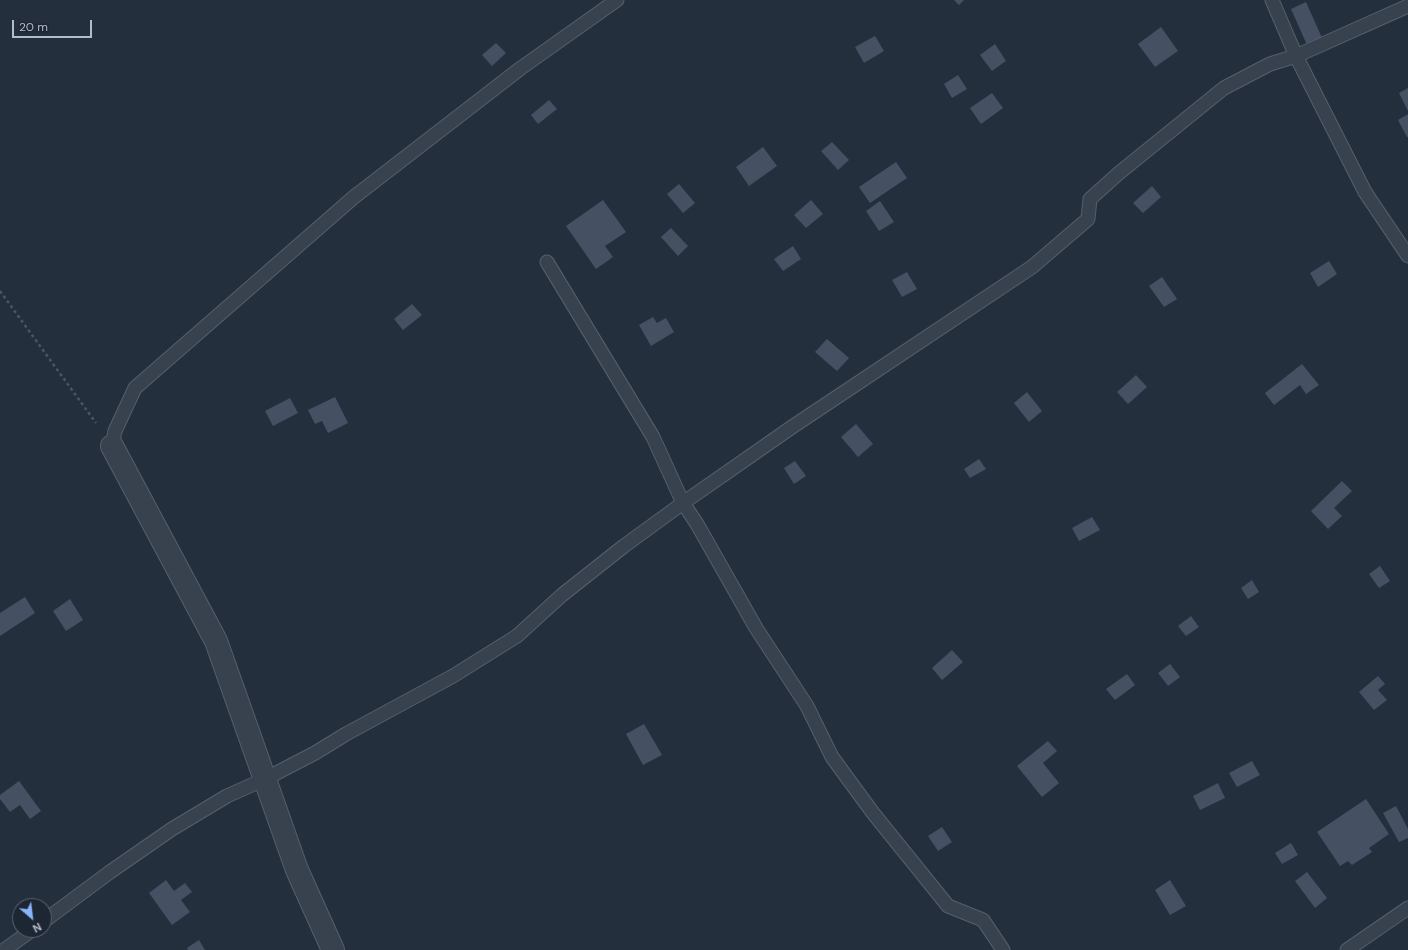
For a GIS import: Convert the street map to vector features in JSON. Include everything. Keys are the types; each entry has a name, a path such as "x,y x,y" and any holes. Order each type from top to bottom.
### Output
{"street":[{"path":"112,446 216,641 297,870 333,950"}],"lane":[{"path":"112,446 115,431 135,388 354,197 521,68 617,0"},
{"path":"1272,0 1296,56 1365,192 1408,256"},
{"path":"52,915 172,829 227,796 265,779 315,753 346,734 453,676 517,636 562,594 683,503 792,427 1032,267 1088,219 1090,199 1119,173 1224,88 1270,64 1296,56 1408,6"},
{"path":"547,262 653,437 683,503 697,524 756,628 807,706 832,757 873,813 948,906 983,920 1003,950"},
{"path":"1347,950 1408,908"},
{"path":"4,950 21,938"}],"path":[{"path":"0,291 112,446"}],"building":[{"path":"954,0 964,0 959,5"},
{"path":"1306,2 1322,38 1307,45 1291,9"},
{"path":"1161,27 1178,51 1155,67 1138,44"},
{"path":"875,36 884,51 864,63 855,47"},
{"path":"496,43 506,53 492,66 482,55"},
{"path":"995,44 1006,61 992,71 980,55"},
{"path":"958,75 967,89 952,98 944,84"},
{"path":"1408,88 1408,111 1399,93"},
{"path":"992,93 1003,108 981,124 970,108"},
{"path":"549,100 557,109 538,124 531,115"},
{"path":"1408,114 1408,137 1407,137 1398,120"},
{"path":"832,142 849,160 838,170 821,151"},
{"path":"763,147 777,166 749,186 736,167"},
{"path":"896,162 907,178 870,203 859,187"},
{"path":"679,184 695,203 683,213 667,194"},
{"path":"1152,186 1161,197 1143,213 1133,203"},
{"path":"603,200 626,232 605,246 613,257 596,269 566,226"},
{"path":"811,200 823,214 806,228 794,215"},
{"path":"880,201 894,222 879,231 866,211"},
{"path":"671,228 688,246 678,256 661,237"},
{"path":"793,246 801,259 783,271 774,259"},
{"path":"1329,261 1337,274 1318,287 1310,273"},
{"path":"907,272 917,289 902,297 892,280"},
{"path":"1162,277 1177,299 1164,307 1149,286"},
{"path":"412,304 422,315 403,330 394,319"},
{"path":"653,317 657,323 666,318 674,332 651,346 639,325"},
{"path":"827,339 849,358 837,371 815,352"},
{"path":"1302,364 1319,385 1306,394 1300,385 1274,405 1265,393"},
{"path":"1136,375 1147,387 1128,404 1117,392"},
{"path":"1027,392 1042,411 1029,422 1014,403"},
{"path":"335,397 348,423 328,433 322,421 315,424 308,410"},
{"path":"290,398 298,413 273,426 265,411"},
{"path":"856,424 873,444 858,457 841,437"},
{"path":"979,459 986,469 970,478 964,469"},
{"path":"795,461 806,476 794,484 784,468"},
{"path":"1342,481 1352,491 1334,508 1342,516 1328,529 1311,511"},
{"path":"1092,517 1100,530 1079,541 1072,528"},
{"path":"1380,566 1390,581 1379,588 1369,574"},
{"path":"1252,580 1259,592 1248,599 1241,588"},
{"path":"25,597 35,613 0,636 0,613"},
{"path":"70,599 83,620 66,631 53,611"},
{"path":"1191,616 1199,627 1186,636 1178,626"},
{"path":"952,650 963,662 942,680 932,668"},
{"path":"1170,664 1180,677 1168,686 1158,673"},
{"path":"1127,674 1135,685 1115,700 1106,689"},
{"path":"1378,676 1385,684 1378,690 1387,700 1374,710 1359,692"},
{"path":"644,724 662,755 643,765 626,734"},
{"path":"1048,741 1057,751 1043,763 1059,783 1042,797 1017,766"},
{"path":"1252,761 1260,775 1237,787 1229,773"},
{"path":"19,781 41,811 30,819 20,805 10,812 0,799 0,795"},
{"path":"1218,783 1225,798 1200,810 1193,796"},
{"path":"1366,799 1389,834 1369,848 1372,852 1352,865 1348,861 1340,866 1317,832"},
{"path":"1396,806 1408,829 1408,838 1399,842 1383,813"},
{"path":"942,827 952,842 938,851 928,836"},
{"path":"1291,843 1298,855 1282,864 1275,853"},
{"path":"1307,872 1327,898 1315,908 1295,881"},
{"path":"166,880 174,891 185,883 192,892 181,900 190,912 172,925 149,893"},
{"path":"1170,880 1186,906 1170,915 1155,890"},
{"path":"199,940 205,950 188,950 187,948"}]}
